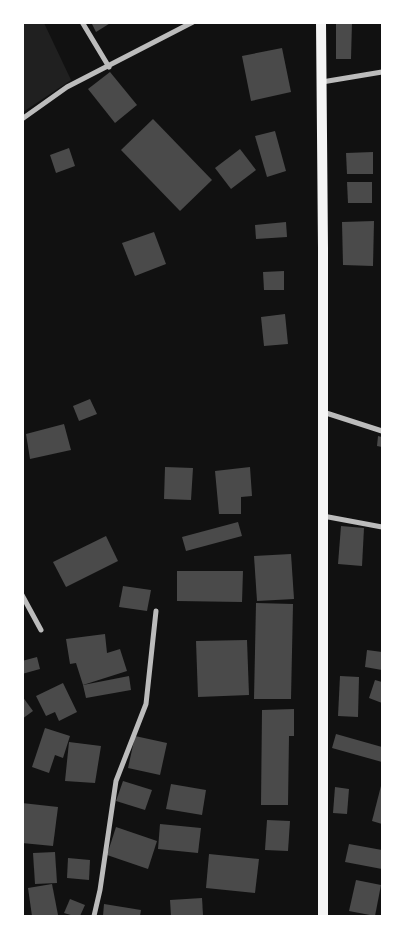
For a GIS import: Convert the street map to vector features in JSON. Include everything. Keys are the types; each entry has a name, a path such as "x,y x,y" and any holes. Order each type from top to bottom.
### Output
{"main road":[{"path":"320,22 323,412 323,916"}],"street":[{"path":"82,22 109,67"},
{"path":"22,119 67,87 193,22"},
{"path":"321,82 382,72"},
{"path":"323,412 382,431"},
{"path":"323,516 382,528"},
{"path":"22,594 41,630"},
{"path":"94,916 100,890 116,781 146,704 156,611"}],"shaded area":[{"path":"23,22 44,23 71,80 23,112"}],"building":[{"path":"91,22 112,22 96,32"},
{"path":"336,22 352,22 351,59 336,59"},
{"path":"282,48 291,92 251,101 242,56"},
{"path":"110,72 137,105 115,123 88,89"},
{"path":"153,119 212,180 180,211 121,150"},
{"path":"275,131 286,171 267,177 255,136"},
{"path":"69,148 75,166 56,173 50,155"},
{"path":"240,149 256,170 231,189 215,168"},
{"path":"373,152 373,174 347,174 346,153"},
{"path":"347,182 372,182 372,203 348,203"},
{"path":"374,221 373,266 343,265 342,222"},
{"path":"286,222 287,237 256,239 255,225"},
{"path":"154,232 166,264 135,276 122,243"},
{"path":"284,271 284,290 264,290 263,272"},
{"path":"285,314 288,344 264,346 261,317"},
{"path":"90,399 97,414 79,421 73,406"},
{"path":"64,424 71,450 30,459 26,434"},
{"path":"378,436 382,437 382,447 377,446"},
{"path":"165,467 193,468 191,500 164,499"},
{"path":"250,467 252,496 241,497 241,514 219,514 215,471"},
{"path":"238,522 242,536 186,551 182,537"},
{"path":"341,526 364,528 362,566 338,564"},
{"path":"106,536 118,561 66,587 53,562"},
{"path":"291,554 294,599 257,601 254,556"},
{"path":"177,571 243,571 242,602 177,601"},
{"path":"123,586 151,590 147,611 119,607"},
{"path":"256,603 293,604 291,699 254,699"},
{"path":"105,634 107,653 120,649 127,671 83,685 76,663 70,664 66,639"},
{"path":"247,640 249,695 198,697 196,641"},
{"path":"367,650 382,652 382,670 365,667"},
{"path":"37,657 40,669 22,674 22,661"},
{"path":"129,676 131,690 86,698 83,685"},
{"path":"340,676 359,677 358,717 338,716"},
{"path":"375,680 382,682 382,703 369,698"},
{"path":"63,683 77,712 59,721 55,712 46,716 36,696"},
{"path":"22,696 33,711 22,719"},
{"path":"294,709 294,736 289,736 288,805 261,805 262,710"},
{"path":"45,728 70,736 63,758 55,755 49,773 32,767"},
{"path":"336,734 382,747 382,762 332,748"},
{"path":"135,736 167,743 160,775 128,768"},
{"path":"69,742 101,746 95,783 65,781"},
{"path":"123,781 152,790 145,810 116,801"},
{"path":"382,782 382,824 372,821"},
{"path":"171,784 206,790 202,815 166,809"},
{"path":"335,787 349,789 347,814 333,813"},
{"path":"22,803 58,807 53,846 22,843"},
{"path":"267,820 290,821 288,851 265,850"},
{"path":"160,824 201,828 198,853 158,849"},
{"path":"116,827 157,841 148,869 107,855"},
{"path":"349,844 382,850 382,869 345,862"},
{"path":"55,852 57,883 35,884 33,853"},
{"path":"209,854 259,859 255,893 206,888"},
{"path":"68,858 90,860 89,880 67,878"},
{"path":"356,880 381,885 375,916 349,911"},
{"path":"52,884 58,915 32,916 28,888"},
{"path":"202,898 203,915 171,916 170,900"},
{"path":"70,899 85,905 80,916 64,913"},
{"path":"104,904 141,910 140,916 103,916"}]}
